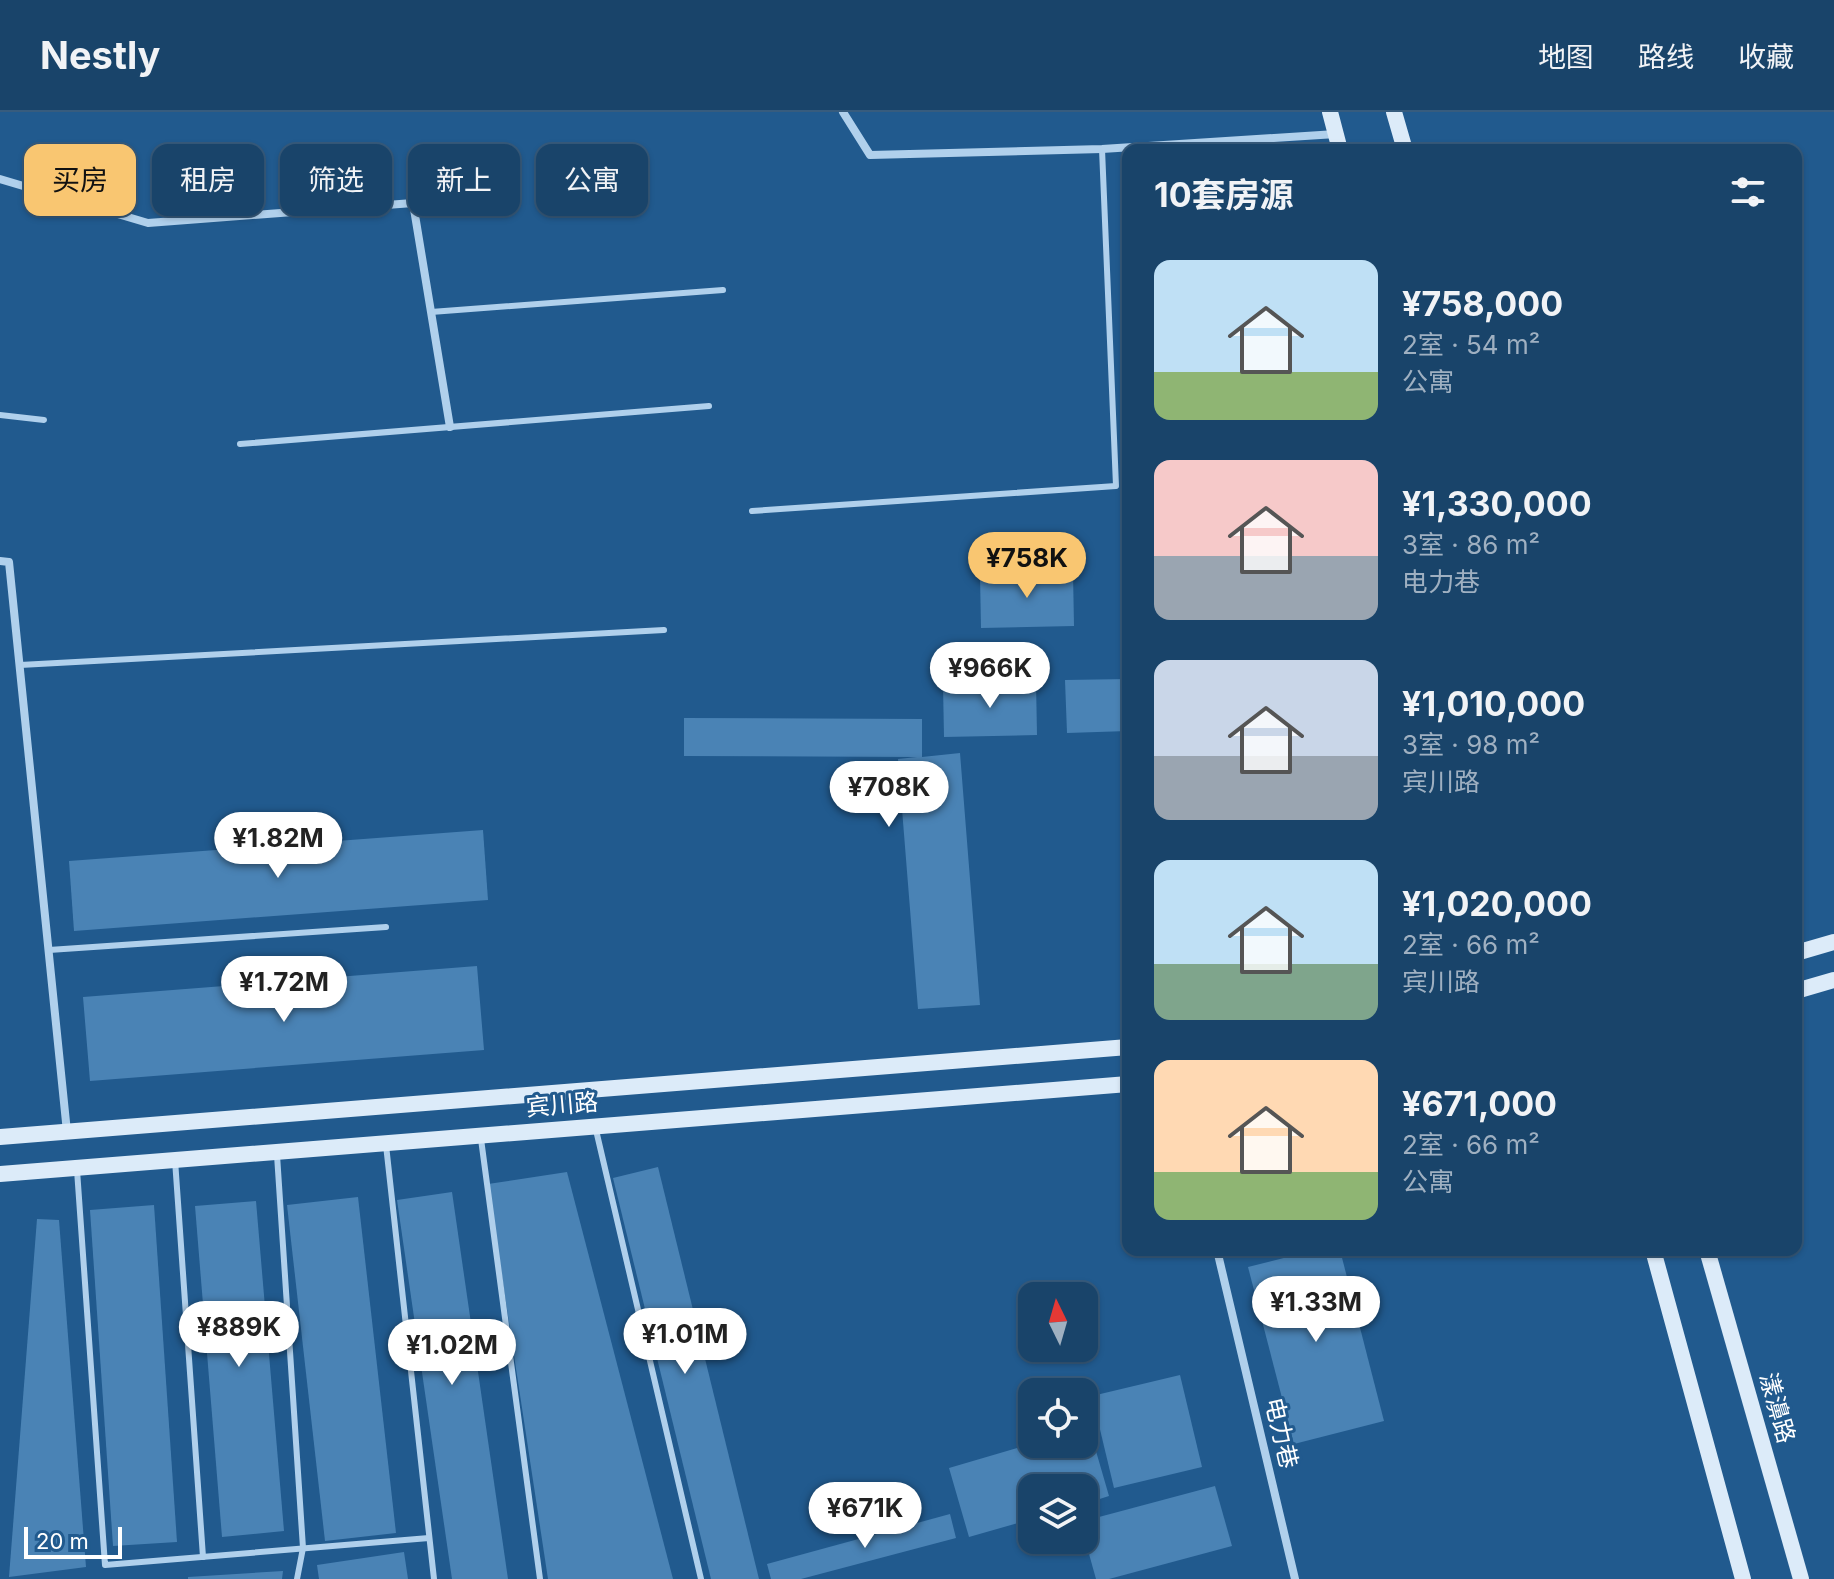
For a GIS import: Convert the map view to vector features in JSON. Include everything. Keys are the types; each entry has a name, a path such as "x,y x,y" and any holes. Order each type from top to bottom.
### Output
{"main road":[{"path":"1330,112 1338,142"},
{"path":"1394,112 1403,144"},
{"path":"1802,950 1834,942"},
{"path":"1802,990 1834,980"},
{"name":"宾川路","path":"0,1137 1122,1047"},
{"name":"宾川路","path":"0,1174 1122,1084"},
{"path":"1655,1256 1743,1579"},
{"name":"漾濞路","path":"1709,1256 1801,1579"}],"street":[{"path":"843,112 870,155 1122,148"},
{"path":"1271,144 1338,142"},
{"path":"0,179 148,223 413,203 450,427"},
{"path":"0,561 9,562 67,1132"},
{"name":"电力巷","path":"1218,1256 1295,1579"}],"lane":[{"path":"752,511 1116,486 1102,149"},
{"path":"431,312 723,290"},
{"path":"240,444 709,406"},
{"path":"0,415 44,420"},
{"path":"20,665 664,630"},
{"path":"49,950 386,927"},
{"path":"595,1126 701,1579"},
{"path":"480,1136 540,1579"},
{"path":"386,1143 434,1579"},
{"path":"277,1152 303,1548 297,1579"},
{"path":"175,1160 203,1557"},
{"path":"77,1168 105,1565 429,1538"}],"building":[{"path":"1073,573 1074,626 981,628 980,575"},
{"path":"1122,679 1122,731 1067,733 1065,680"},
{"path":"1036,682 1037,735 944,737 943,685"},
{"path":"684,718 922,719 922,757 960,753 980,1005 918,1009 898,759 917,757 684,756"},
{"path":"483,830 488,900 74,931 69,861"},
{"path":"477,966 484,1050 90,1081 83,997"},
{"path":"658,1167 759,1579 711,1579 613,1178"},
{"path":"567,1172 673,1579 548,1579 488,1184"},
{"path":"452,1192 508,1579 452,1579 397,1200"},
{"path":"358,1197 396,1533 325,1541 287,1205"},
{"path":"256,1201 284,1531 222,1537 195,1206"},
{"path":"154,1205 177,1542 113,1546 90,1210"},
{"path":"37,1219 59,1220 86,1567 9,1577"},
{"path":"1291,1256 1342,1256 1384,1421 1294,1444 1248,1267"},
{"path":"1180,1375 1202,1467 1114,1488 1098,1421 1098,1395"},
{"path":"1018,1448 1018,1458 1098,1458 1109,1496 1098,1500 1098,1474 1018,1474 1018,1523 969,1537 949,1468"},
{"path":"1215,1486 1232,1546 1109,1579 1096,1579 1089,1554 1098,1554 1098,1517"},
{"path":"950,1514 956,1538 801,1579 771,1579 767,1564"},
{"path":"404,1552 408,1579 319,1579 317,1565"},
{"path":"283,1571 282,1579 188,1579 188,1577"}]}
